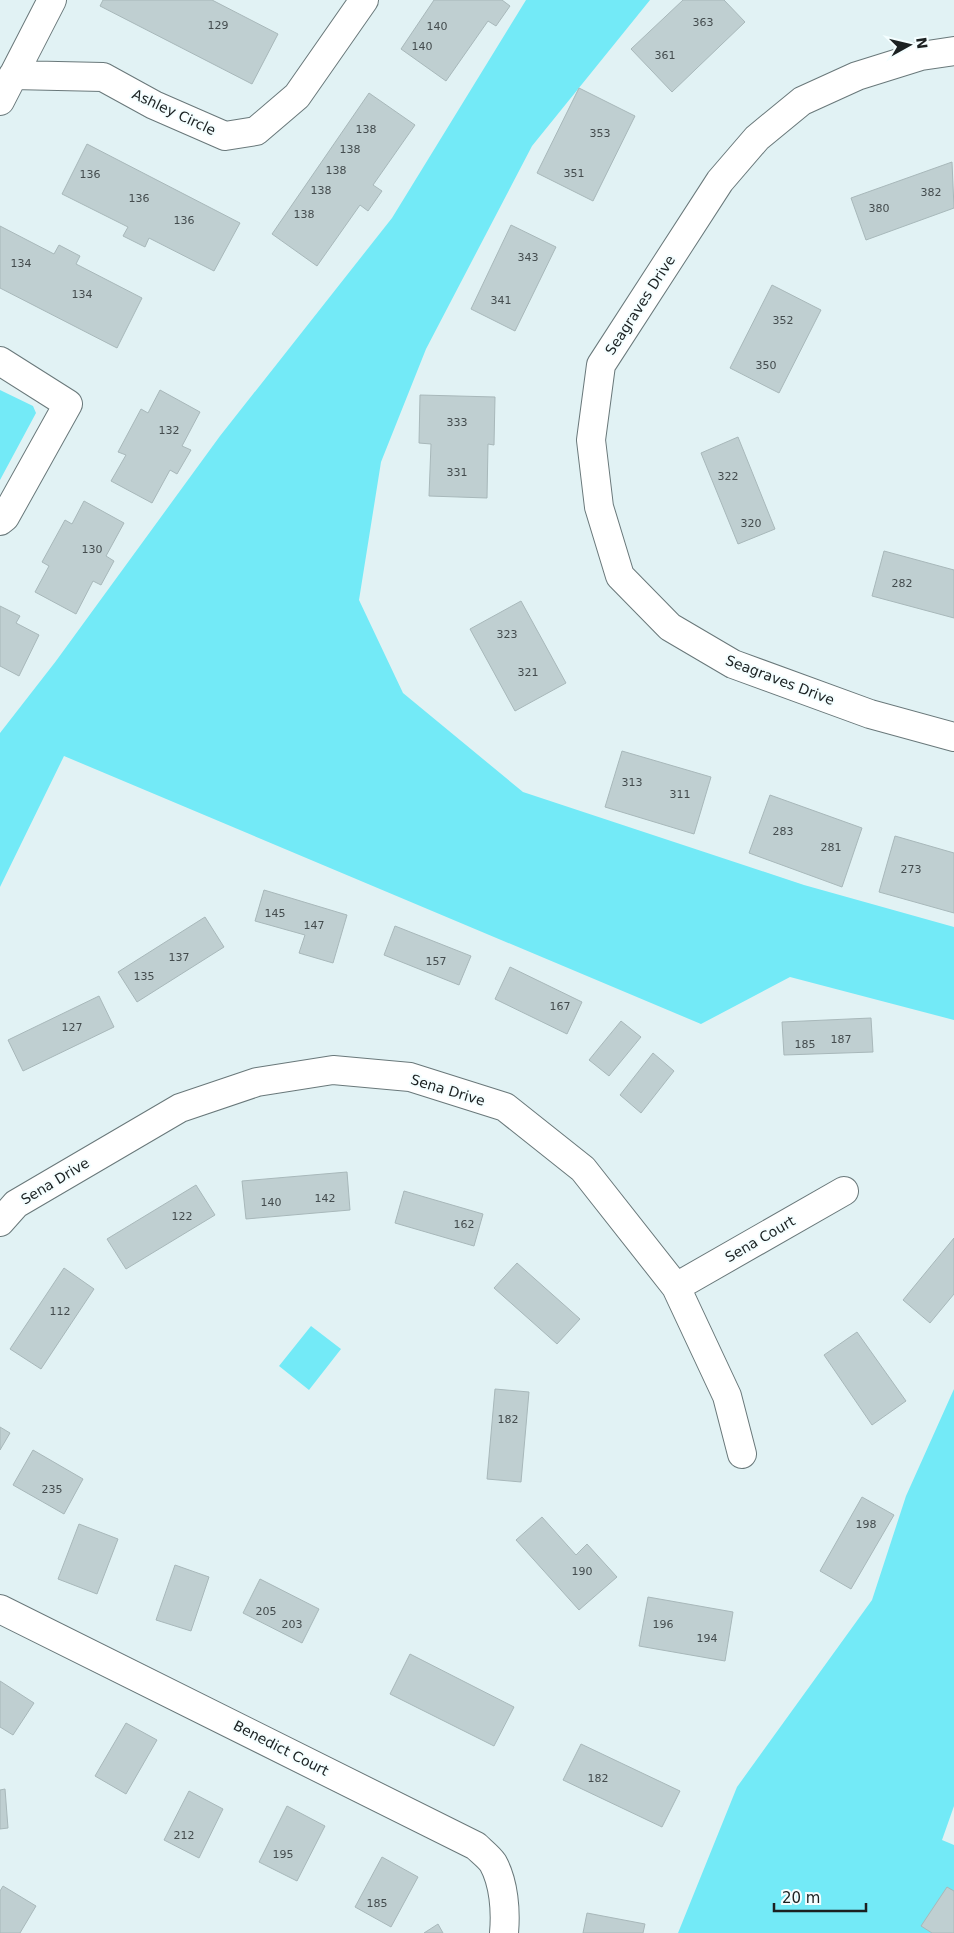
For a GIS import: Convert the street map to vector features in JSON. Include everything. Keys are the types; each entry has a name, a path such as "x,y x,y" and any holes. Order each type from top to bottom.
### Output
{"street":[{"path":"0,101 52,0"},
{"name":"Ashley Circle","path":"14,75 103,77 154,105 226,136 256,131 296,96 364,0"},
{"name":"Seagraves Drive","path":"954,51 921,56 857,76 802,101 756,138 720,181 601,365 591,440 599,507 620,576 670,628 733,664 870,714 954,737"},
{"path":"0,361 68,404 5,517 0,521"},
{"name":"Sena Drive","path":"0,1222 16,1204 180,1108 257,1082 333,1070 410,1078 505,1107 583,1170 676,1287 727,1396 742,1454"},
{"name":"Sena Court","path":"676,1287 844,1191"},
{"name":"Benedict Court","path":"0,1609 476,1846 492,1862 506,1915 504,1933"}],"shaded area":[{"path":"526,0 650,0 532,146 426,349 381,462 359,600 403,693 523,792 804,885 954,927 954,1020 790,977 701,1024 64,756 0,887 0,733 56,661 220,436 392,218"},
{"path":"0,390 33,406 36,413 0,480"},
{"path":"311,1326 341,1349 309,1390 279,1366"},
{"path":"954,1389 954,1806 942,1840 954,1845 954,1933 678,1933 737,1787 872,1600 906,1496"}],"building":[{"path":"103,0 212,0 278,34 252,84 100,6"},
{"path":"434,0 502,0 510,6 496,26 488,21 446,81 401,49"},
{"path":"683,0 724,0 745,22 672,92 631,49"},
{"path":"579,88 635,116 593,201 537,173"},
{"path":"369,93 415,125 373,185 382,191 368,211 360,205 317,266 272,234"},
{"path":"87,144 240,223 214,271 149,238 145,247 123,236 128,227 62,194"},
{"path":"952,162 954,208 866,240 851,198"},
{"path":"511,225 556,247 515,331 471,309"},
{"path":"0,226 54,254 59,245 80,256 76,264 142,298 117,348 0,288"},
{"path":"772,285 821,310 779,393 730,368"},
{"path":"160,390 200,412 182,446 191,450 177,474 170,470 152,503 111,481 126,455 118,452 141,409 148,413"},
{"path":"420,395 495,397 494,445 488,444 487,498 429,496 431,444 419,443"},
{"path":"738,437 775,529 738,544 701,453"},
{"path":"84,501 124,523 106,556 114,561 101,585 93,581 76,614 35,592 49,566 42,562 65,520 72,524"},
{"path":"884,551 954,570 954,618 872,596"},
{"path":"521,601 566,683 515,711 470,629"},
{"path":"0,606 20,616 16,623 39,635 19,676 0,666"},
{"path":"622,751 711,777 694,834 605,807"},
{"path":"770,795 862,828 842,887 749,853"},
{"path":"895,836 954,853 954,913 879,892"},
{"path":"264,890 347,915 333,963 299,953 305,935 255,921"},
{"path":"205,917 224,947 137,1002 118,972"},
{"path":"395,926 471,956 459,985 384,955"},
{"path":"510,967 582,1002 567,1034 495,999"},
{"path":"99,996 114,1027 23,1071 8,1040"},
{"path":"871,1018 873,1052 784,1055 782,1022"},
{"path":"621,1021 641,1037 609,1076 589,1060"},
{"path":"653,1053 674,1071 641,1113 620,1095"},
{"path":"347,1172 350,1210 246,1219 242,1181"},
{"path":"196,1185 215,1215 126,1269 107,1239"},
{"path":"404,1191 483,1214 474,1246 395,1223"},
{"path":"954,1238 954,1294 930,1323 903,1300"},
{"path":"517,1263 580,1319 557,1344 494,1288"},
{"path":"64,1268 94,1289 41,1369 10,1349"},
{"path":"857,1332 906,1401 872,1425 824,1355"},
{"path":"495,1389 529,1392 521,1482 487,1479"},
{"path":"0,1427 10,1433 0,1450"},
{"path":"33,1450 83,1479 64,1514 13,1485"},
{"path":"862,1497 894,1515 851,1589 820,1571"},
{"path":"542,1517 576,1555 587,1544 617,1577 579,1610 516,1540"},
{"path":"79,1524 118,1539 97,1594 58,1579"},
{"path":"175,1565 209,1577 191,1631 156,1620"},
{"path":"260,1579 319,1609 302,1643 243,1613"},
{"path":"648,1597 733,1612 725,1661 639,1646"},
{"path":"410,1654 514,1707 494,1746 390,1694"},
{"path":"0,1681 34,1703 13,1735 0,1727"},
{"path":"126,1723 157,1740 126,1794 95,1776"},
{"path":"581,1744 680,1791 662,1827 563,1780"},
{"path":"5,1789 8,1828 0,1829 0,1790"},
{"path":"189,1791 223,1809 199,1858 164,1840"},
{"path":"287,1806 325,1826 297,1881 259,1862"},
{"path":"382,1857 418,1877 391,1927 355,1907"},
{"path":"3,1886 36,1906 20,1933 0,1933 0,1891"},
{"path":"947,1887 954,1891 954,1933 932,1933 921,1926"},
{"path":"587,1913 645,1924 643,1933 583,1933"},
{"path":"438,1924 443,1933 424,1933"}]}
